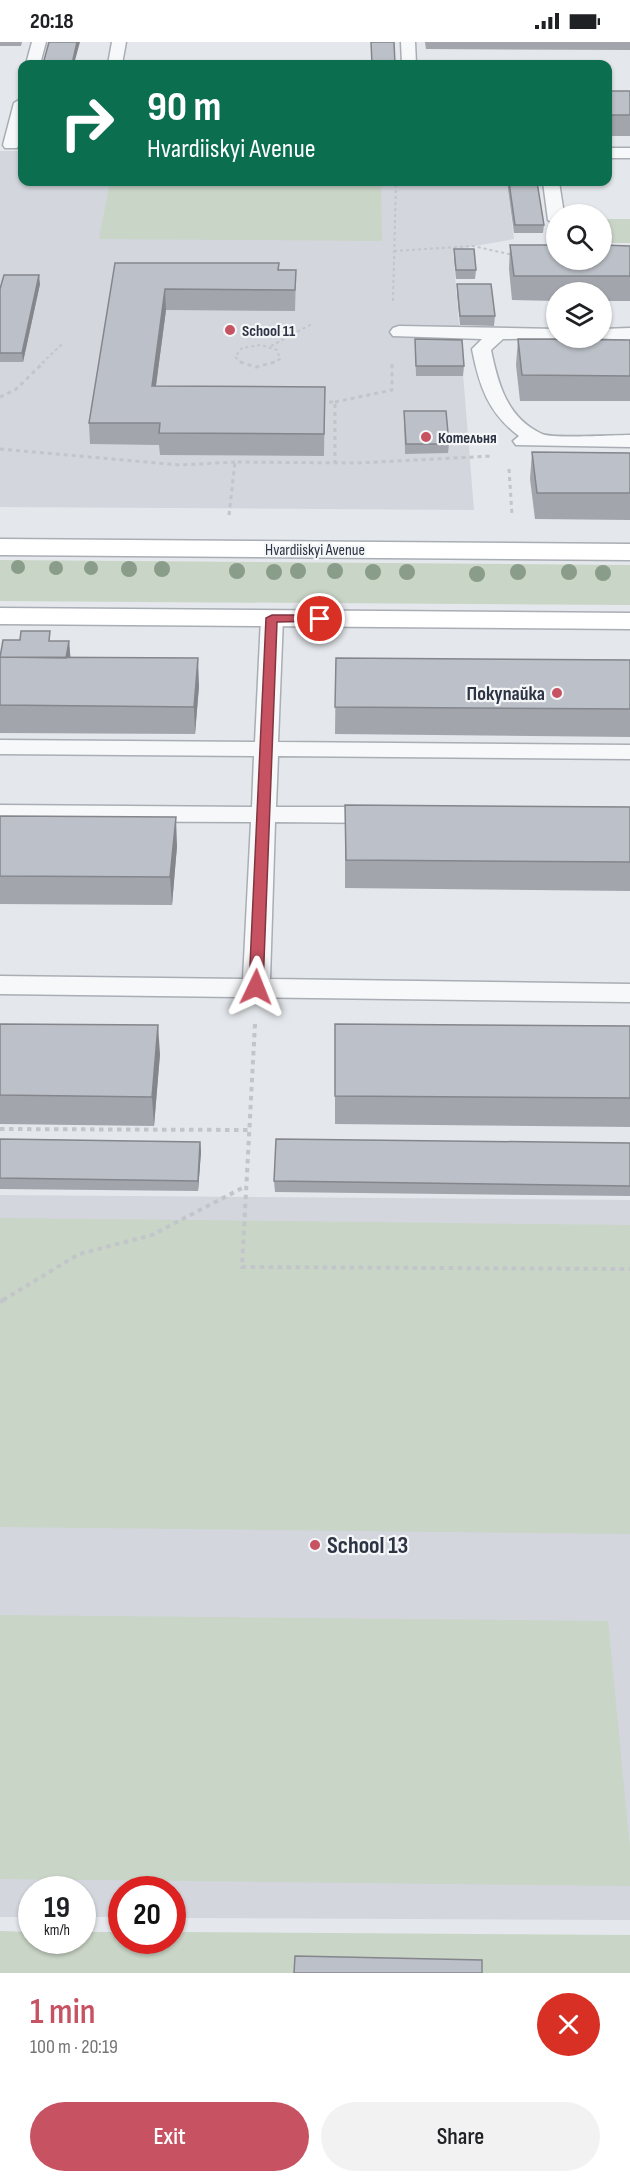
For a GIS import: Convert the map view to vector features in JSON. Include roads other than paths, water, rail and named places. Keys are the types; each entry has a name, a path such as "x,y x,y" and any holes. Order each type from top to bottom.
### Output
{"main road":[{"name":"Hvardiiskyi Avenue","path":"0,547 630,552"},
{"path":"0,616 630,621"}],"lane":[{"path":"34,60 39,42"},
{"path":"116,60 119,42"},
{"path":"408,42 409,60"},
{"path":"11,145 18,118"},
{"path":"612,153 630,153"},
{"path":"552,186 554,204"},
{"path":"399,332 546,334"},
{"path":"498,334 481,350 491,395 518,427 539,441"},
{"path":"612,334 630,334"},
{"path":"507,449 539,441 630,441"},
{"path":"256,987 272,618"},
{"path":"0,747 630,752"},
{"path":"0,813 405,816"},
{"path":"0,985 630,993"}],"place":[{"name":"School 11","path":"230,330"},
{"name":"Котельня","path":"426,437"},
{"name":"Покупайка","path":"557,693"},
{"name":"School 13","path":"315,1545"}]}
